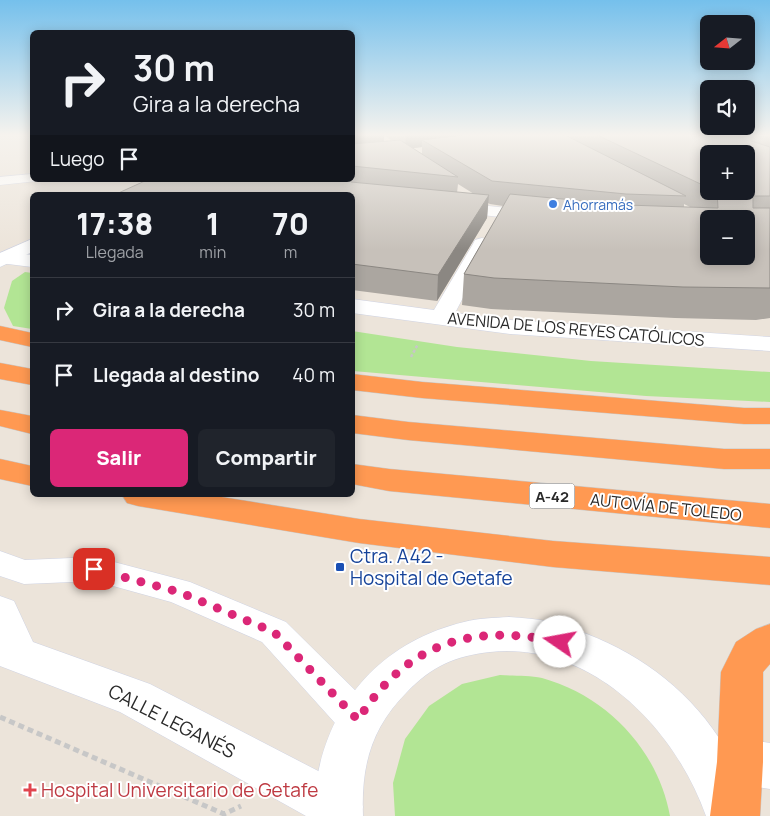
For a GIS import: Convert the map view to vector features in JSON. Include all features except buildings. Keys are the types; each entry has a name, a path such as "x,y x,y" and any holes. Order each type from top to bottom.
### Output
{"highway":[{"path":"0,333 30,340"},
{"path":"0,371 30,377"},
{"path":"355,382 422,390 744,416 770,416"},
{"path":"0,418 30,425"},
{"path":"355,424 408,431 724,459 770,459"},
{"path":"0,469 30,476"},
{"name":"AUTOVÍA DE TOLEDO","path":"355,474 761,515"},
{"path":"150,497 359,531 553,554 770,571"},
{"path":"735,816 742,672 750,655 770,641"}],"street":[{"path":"461,195 493,211"},
{"path":"437,205 556,218"},
{"path":"440,319 493,211"},
{"path":"2,255 30,233"},
{"path":"2,255 30,246"},
{"path":"2,255 30,261"},
{"name":"AVENIDA DE LOS REYES CATÓLICOS","path":"355,306 510,327 770,344"},
{"path":"0,612 10,652"},
{"path":"338,812 344,760 358,720 384,684 423,654 436,648 475,636 516,634 546,639 575,647 604,660 624,672 664,705 682,725 738,761 716,776 731,816"},
{"name":"CALLE LEGANÉS","path":"10,652 135,698 271,772 338,812"}],"lane":[{"path":"0,182 30,178"},
{"path":"0,563 24,572 94,569 179,592 274,632 358,720"}],"path":[{"path":"411,357 420,339"},
{"path":"0,717 224,814 249,802 271,772"}],"green space":[{"path":"25,272 30,273 30,329 13,326 4,308 12,281"},
{"path":"355,331 457,347 591,361 770,372 770,402 646,396 355,371"},
{"path":"500,675 542,678 566,686 608,712 626,729 654,769 664,792 670,816 395,816 393,783 405,739 429,706 462,684"}],"place":[{"name":"Ahorramás","path":"553,204"},
{"name":"Ctra. A42 - Hospital de Getafe","path":"340,567"},
{"name":"Hospital Universitario de Getafe","path":"30,790"}],"route":[{"path":"94,569 179,592 274,632 358,720 384,684 417,658 436,648 475,636 496,634 516,634 560,642"}]}
